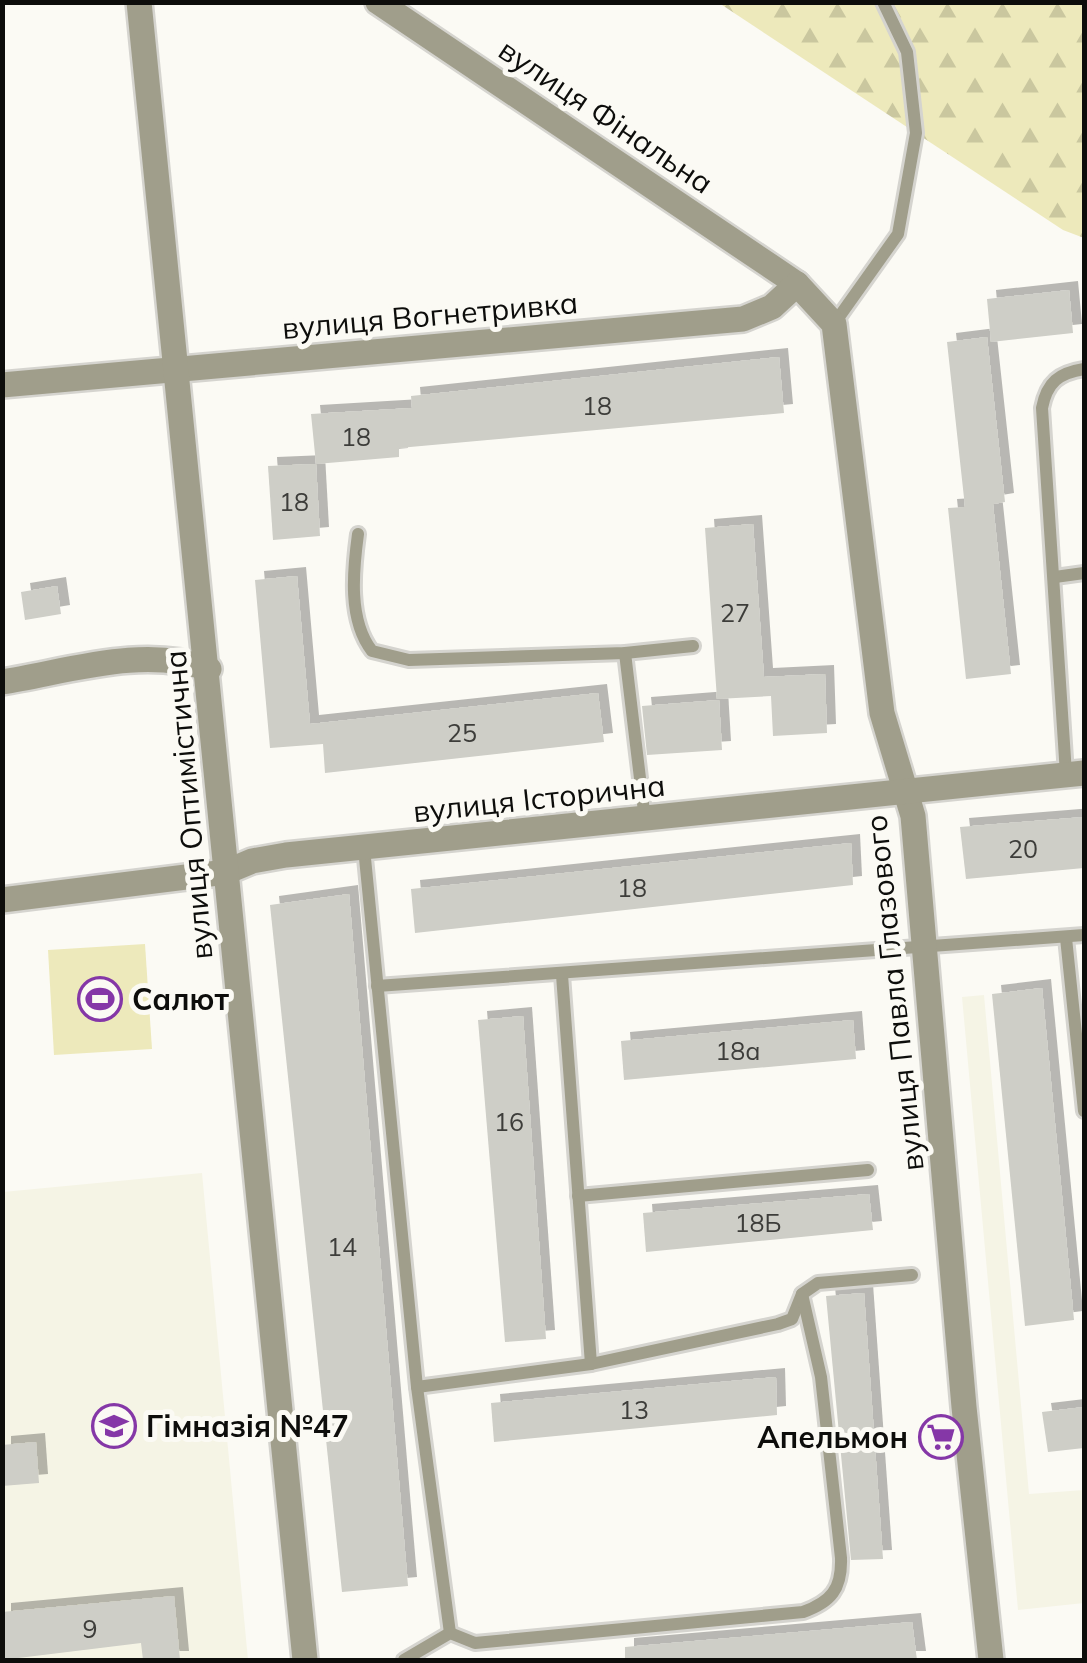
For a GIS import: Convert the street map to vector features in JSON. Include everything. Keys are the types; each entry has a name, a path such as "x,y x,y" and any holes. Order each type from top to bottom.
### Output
{"street":[{"name":"вулиця Оптимістична","path":"139,2 174,372 209,669 305,1660"},
{"name":"вулиця Фінальна","path":"378,2 798,284"},
{"name":"вулиця Вогнетривка","path":"2,385 742,319 772,307 798,284"},
{"path":"798,284 834,324"},
{"name":"вулиця Павла Глазового","path":"834,324 882,713 892,756 908,791 926,946 962,1388 990,1660"},
{"path":"2,682 132,660 171,659 209,669"},
{"name":"вулиця Історична","path":"2,900 226,872 269,858 1075,774"}],"lane":[{"path":"834,324 898,234 916,132 907,52 883,2"},
{"path":"1075,774 1042,408 1045,390 1056,377 1084,369"},
{"path":"358,534 354,566 358,624 372,651 410,660 626,653 693,646"},
{"path":"1056,577 1084,573"},
{"path":"626,653 646,821"},
{"path":"364,848 418,1387 450,1633"},
{"path":"377,986 1084,935"},
{"path":"1066,938 1084,1111"},
{"path":"562,975 591,1364"},
{"path":"578,1196 868,1170"},
{"path":"418,1387 591,1364 778,1324 792,1319 802,1294 818,1283 912,1275"},
{"path":"450,1633 475,1644 803,1612 824,1604 842,1577 841,1558 822,1376 802,1294"},
{"path":"404,1660 450,1633"}],"shaded area":[{"path":"984,995 1029,1494 1084,1490 1084,1603 1018,1610 962,997"},
{"name":"Гімназія №47","path":"202,1173 248,1660 3,1660 3,1192"}],"green space":[{"path":"719,3 1084,3 1084,238 1063,230"},
{"name":"Салют","path":"145,944 152,1049 54,1055 48,950"}],"building":[{"path":"1069,290 1073,333 991,342 987,299"},
{"path":"987,337 1005,502 993,504 1011,674 966,679 948,508 965,507 947,342"},
{"path":"779,357 784,413 399,448 399,457 316,464 311,414 412,408 411,396"},
{"path":"316,464 320,536 273,540 268,466"},
{"path":"753,524 764,677 825,674 827,733 773,736 771,696 717,699 705,528"},
{"path":"297,576 310,724 598,693 604,742 325,773 323,744 270,748 255,580"},
{"path":"57,586 61,614 25,620 21,592"},
{"path":"719,700 722,750 647,755 642,706"},
{"path":"1084,817 1084,868 966,879 960,827"},
{"path":"851,843 853,885 415,933 411,889"},
{"path":"349,894 408,1586 342,1592 270,905"},
{"path":"1042,988 1074,1320 1025,1326 992,994"},
{"path":"523,1016 546,1339 505,1342 478,1020"},
{"path":"853,1020 856,1059 624,1080 621,1041"},
{"path":"869,1194 873,1230 646,1252 643,1213"},
{"path":"864,1293 883,1559 851,1560 826,1296"},
{"path":"776,1377 777,1415 494,1442 491,1403"},
{"path":"1084,1407 1084,1448 1048,1452 1042,1412"},
{"path":"36,1442 39,1483 2,1486 2,1445"},
{"path":"174,1596 180,1660 143,1660 141,1643 2,1660 2,1612"},
{"path":"912,1622 917,1660 625,1660 625,1647"}],"place":[{"name":"Салют","path":"100,999"},
{"name":"Гімназія №47","path":"114,1426"},
{"name":"Апельмон","path":"941,1437"}]}
